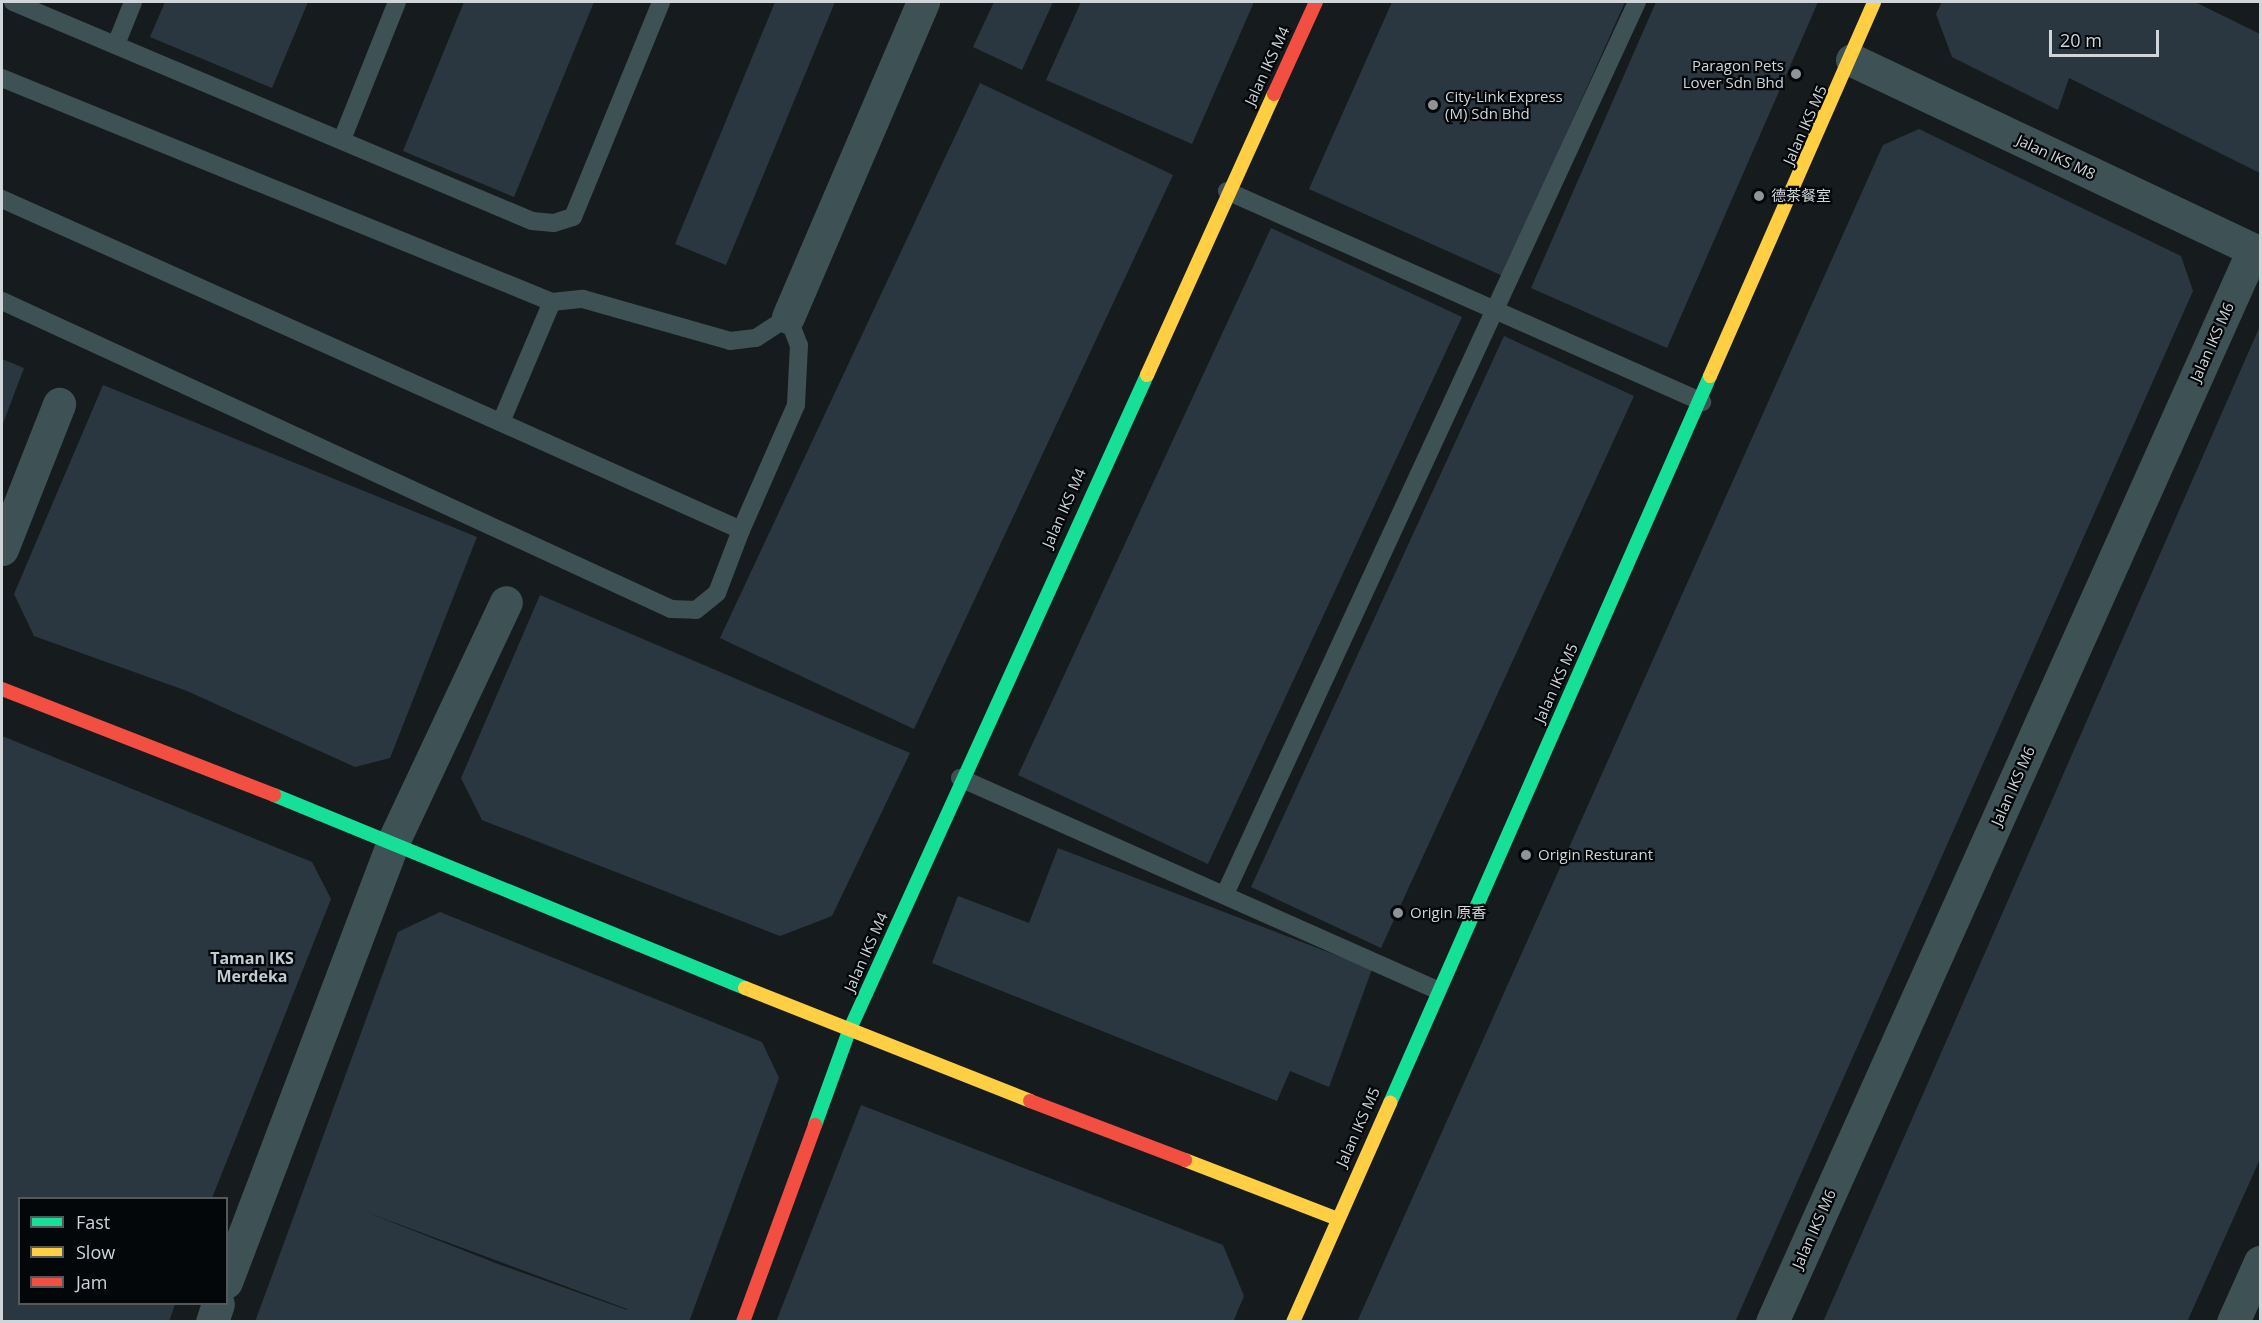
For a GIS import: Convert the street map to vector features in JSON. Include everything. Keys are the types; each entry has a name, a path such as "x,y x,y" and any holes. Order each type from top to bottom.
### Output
{"street":[{"path":"788,317 923,2"},
{"name":"Jalan IKS M4","path":"743,1322 849,1031 960,778 1227,191 1316,2"},
{"name":"Jalan IKS M5","path":"1293,1322 1335,1218 1702,402 1852,60 1874,2"},
{"name":"Jalan IKS M8","path":"1852,60 2257,251"},
{"name":"Jalan IKS M6","path":"1772,1322 2257,251"},
{"path":"2,549 59,404"},
{"path":"228,1277 393,842 506,603"},
{"path":"2,689 393,842 849,1031 1335,1218"},
{"path":"2233,1322 2260,1262"},
{"path":"212,1322 218,1305"}],"lane":[{"path":"13,2 117,42 343,137 532,221 554,223 573,217 661,2"},
{"path":"117,42 133,2"},
{"path":"343,137 397,2"},
{"path":"1226,894 1492,312 1637,2"},
{"path":"2,78 552,302 583,299 730,341 756,338 788,317 798,345 796,405 741,531 717,593 696,610 671,609 2,301"},
{"path":"1227,191 1492,312 1702,402"},
{"path":"2,199 741,531"},
{"path":"501,422 552,302"},
{"path":"960,778 1226,894 1437,990"}],"building":[{"path":"165,2 308,2 272,88 150,37"},
{"path":"464,2 594,2 514,197 403,151"},
{"path":"775,2 835,2 726,265 675,244"},
{"path":"994,2 1053,2 1022,70 973,47"},
{"path":"1081,2 1254,2 1192,144 1046,80"},
{"path":"1392,2 1625,2 1503,276 1309,189"},
{"path":"1656,2 1818,2 1667,348 1531,288"},
{"path":"1942,2 2195,2 2260,34 2260,173 2069,78 2058,110 1952,57 1936,14"},
{"path":"980,83 1173,175 914,729 720,638"},
{"path":"1919,129 2181,256 2193,291 1735,1322 1357,1322 1883,145"},
{"path":"1271,228 1462,317 1208,864 1018,775"},
{"path":"2260,326 2260,1159 2187,1322 1823,1322"},
{"path":"1504,336 1634,396 1381,948 1251,887"},
{"path":"2,359 24,368 2,426"},
{"path":"103,385 477,537 390,758 355,767 187,691 34,636 14,594"},
{"path":"540,595 910,753 832,916 780,936 482,820 461,778"},
{"path":"2,736 312,862 331,899 212,1197 18,1197 18,1305 175,1305 169,1322 2,1322"},
{"path":"1058,848 1372,969 1329,1087 1290,1071 1277,1101 932,963 958,896 1029,923"},
{"path":"440,912 762,1042 779,1078 689,1322 255,1322 398,932","holes":["366,1212 627,1309 498,1264"]},
{"path":"861,1105 1223,1245 1244,1296 1233,1322 776,1322"}],"traffic: fast":[{"path":"815,1125 849,1031 1147,375"},
{"path":"1390,1103 1710,376"},
{"path":"274,795 745,988"}],"traffic: slow":[{"path":"1710,376 1874,2"},
{"path":"1147,375 1274,94"},
{"path":"745,988 1030,1101"},
{"path":"1293,1322 1390,1103"},
{"path":"1185,1160 1335,1218"}],"traffic: jam":[{"path":"1274,94 1316,2"},
{"path":"2,689 274,795"},
{"path":"1030,1101 1185,1160"},
{"path":"743,1322 815,1125"}],"place":[{"name":"Paragon Pets Lover Sdn Bhd","path":"1796,74"},
{"name":"City-Link Express (M) Sdn Bhd","path":"1433,105"},
{"name":"德茶餐室","path":"1759,196"},
{"name":"Origin Resturant","path":"1526,855"},
{"name":"Origin 原香","path":"1398,913"}],"district":[{"name":"Taman IKS Merdeka","path":"252,967"}]}
